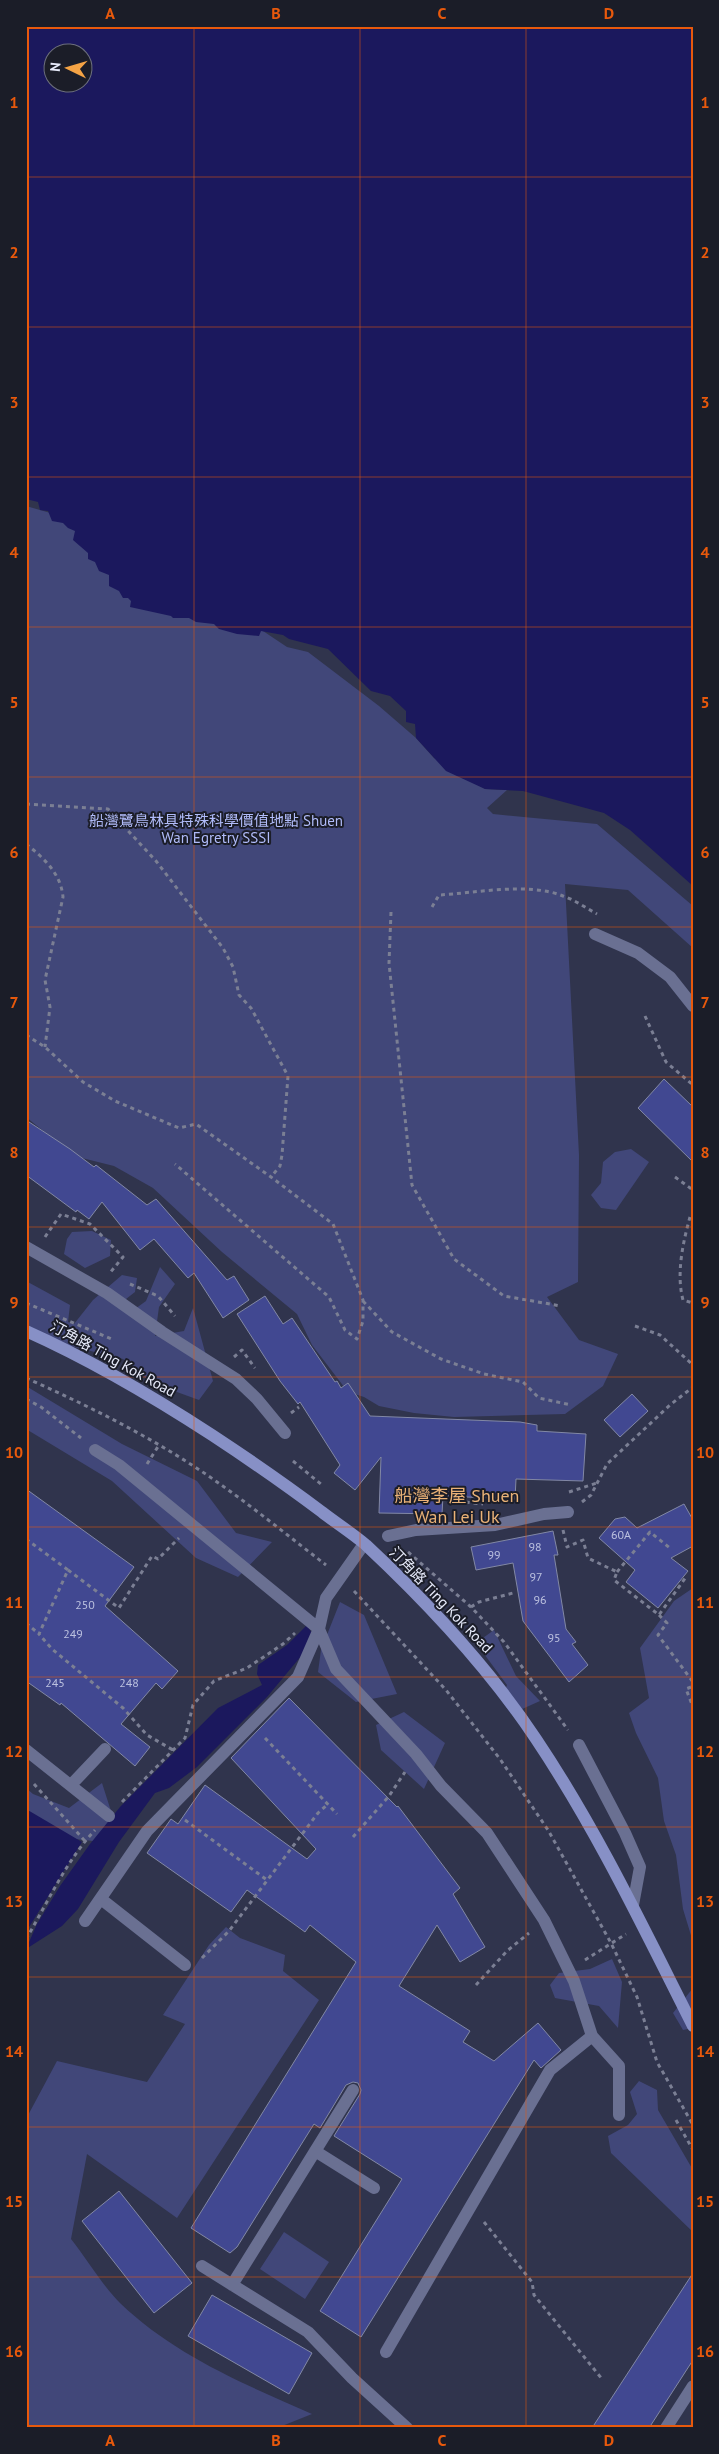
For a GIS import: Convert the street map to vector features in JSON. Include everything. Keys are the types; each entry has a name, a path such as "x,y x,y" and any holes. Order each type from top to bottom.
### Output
{"main road":[{"name":"汀角路 Ting Kok Road","path":"26,1331 104,1369 180,1414 266,1470 364,1544 422,1601 490,1677 536,1738 633,1905 693,2026"}],"street":[{"path":"595,934 638,953 670,977 693,1006"},
{"path":"31,1250 107,1293 162,1332 236,1379 257,1399 285,1433"},
{"path":"97,1451 119,1465 314,1625 336,1669 416,1754 441,1786 488,1833 544,1920 570,1971 592,2036 619,2066 619,2115"},
{"path":"388,1536 416,1530 495,1525 563,1512"},
{"path":"85,1921 148,1831 298,1677 314,1625 326,1598 364,1544"},
{"path":"579,1745 625,1833 640,1868 633,1905"},
{"path":"71,1785 105,1749"},
{"path":"26,1750 109,1816"},
{"path":"101,1899 185,1965"},
{"path":"386,2352 550,2070 592,2036"},
{"path":"232,2285 353,2090"},
{"path":"315,2151 374,2188"},
{"path":"202,2266 308,2332 352,2378 407,2428"},
{"path":"666,2428 693,2386"}],"path":[{"path":"26,804 108,809 156,861 223,948 232,967 239,995 251,1008 288,1076 282,1155 280,1166 271,1177"},
{"path":"26,844 56,873 62,888 63,897 46,980 50,1007 45,1047"},
{"path":"432,907 439,895 513,890 538,891 562,895 605,918"},
{"path":"391,912 389,963 412,1185 454,1259 504,1296 561,1306"},
{"path":"645,1016 666,1062 693,1085"},
{"path":"26,1035 45,1047 83,1082 115,1101 180,1128 196,1124 333,1224 363,1300 392,1332 440,1359 484,1374 524,1382 539,1398 571,1405"},
{"path":"174,1164 329,1297 345,1330 357,1339 363,1321 363,1300"},
{"path":"675,1177 693,1190"},
{"path":"31,1250 61,1214 90,1224 123,1258 109,1274 117,1278"},
{"path":"690,1217 683,1240 680,1289 683,1300 693,1303"},
{"path":"126,1282 158,1296 179,1321"},
{"path":"26,1303 114,1340"},
{"path":"635,1326 660,1335 693,1366"},
{"path":"232,1359 242,1350 259,1373"},
{"path":"26,1378 70,1398 159,1445 207,1475 328,1566"},
{"path":"616,1572 588,1558 583,1540 567,1547 563,1512 591,1495 607,1464 693,1387"},
{"path":"26,1399 41,1407 97,1451"},
{"path":"143,1470 159,1445"},
{"path":"564,1495 598,1483"},
{"path":"402,1495 492,1505"},
{"path":"26,1539 119,1608 152,1556 158,1559 192,1525"},
{"path":"671,1549 650,1532 616,1572 614,1580 667,1623 658,1635 693,1682"},
{"path":"39,1634 68,1570"},
{"path":"659,1615 686,1578"},
{"path":"348,1584 446,1690 500,1759 548,1830 611,1943 637,1997 657,2062 693,2125"},
{"path":"471,1607 479,1602 513,1593"},
{"path":"26,1623 52,1648 123,1708 147,1735 173,1750"},
{"path":"26,1939 57,1884 85,1842 185,1738 193,1705 214,1681 247,1668 314,1625"},
{"path":"691,1687 686,1690 693,1707"},
{"path":"244,1732 248,1734 255,1728 337,1814"},
{"path":"353,1837 389,1796 416,1754"},
{"path":"32,1780 85,1842"},
{"path":"185,1965 193,1967 229,1931 318,1813 328,1804"},
{"path":"168,1810 267,1880"},
{"path":"476,1985 507,1951 544,1920"},
{"path":"570,1971 627,1933"},
{"path":"676,2120 693,2150"},
{"path":"471,2206 532,2282 534,2294 602,2379"}],"green space":[{"name":"船灣鷺鳥林具特殊科學價值地點 Shuen Wan Egretry SSSI","path":"26,506 68,518 260,629 287,647 308,652 379,706 416,738 434,758 485,789 507,790 487,808 493,814 597,824 693,906 693,948 628,890 565,884 579,1155 578,1282 547,1297 579,1340 618,1354 603,1386 565,1414 454,1417 414,1413 379,1406 364,1397 348,1392 312,1345 297,1314 222,1252 153,1188 114,1166 74,1156 26,1117"},
{"path":"631,1149 649,1162 616,1210 601,1208 591,1195 601,1183 603,1162 615,1152"},
{"path":"92,1231 111,1240 110,1256 85,1268 64,1254 67,1239 72,1232"},
{"path":"160,1267 175,1284 159,1307 155,1336 184,1331 193,1308 213,1381 199,1400 152,1383 123,1359 26,1335 26,1281 70,1305 68,1322 74,1324 93,1300 122,1275 137,1278 135,1292 117,1306 128,1314 146,1301"},
{"path":"26,1386 122,1444 197,1481 236,1533 272,1542 238,1577 196,1558 112,1481 26,1429"},
{"path":"693,1588 693,1942 683,1909 676,1855 664,1821 658,1778 636,1733 629,1713 649,1698 640,1648 674,1601"},
{"path":"340,1602 364,1615 397,1694 356,1702 318,1672 321,1650"},
{"path":"494,1630 516,1676 540,1701 511,1714 501,1700 507,1685 476,1643"},
{"path":"404,1712 445,1743 424,1789 381,1750 376,1725"},
{"path":"102,1783 118,1833 102,1842 39,1835 26,1828 26,1788 33,1794 69,1808"},
{"path":"226,1927 240,1938 285,1955 283,1971 319,2000 177,2218 87,2154 71,2239 113,2296 163,2338 211,2367 312,2414 277,2428 26,2428 26,2119 57,2061 147,2082 185,2024 163,2015 209,1945"},
{"path":"612,1959 622,1982 618,2028 599,2006 555,1998 550,1985 559,1973 590,1969"},
{"path":"693,1988 693,2028 683,2030 673,2013"},
{"path":"639,2081 657,2090 658,2110 693,2170 693,2232 611,2153 608,2136 628,2125 637,2114 630,2092"},
{"path":"284,2232 329,2262 305,2299 260,2269"}],"shaded area":[{"path":"26,26 693,26 693,886 630,830 604,813 523,791 485,789 446,771 416,738 415,724 406,722 406,711 390,696 371,691 328,649 289,639 283,635 261,631 259,636 237,634 219,629 214,624 196,622 189,618 173,618 130,607 131,601 128,598 123,598 119,591 109,586 109,575 99,571 95,562 88,559 88,553 73,540 75,531 63,523 52,521 48,511 40,510 38,502 26,499"},
{"path":"307,1625 313,1635 302,1655 267,1697 197,1767 169,1788 155,1793 119,1842 78,1909 62,1926 26,1949 37,1924 60,1886 90,1844 120,1807 218,1708 262,1685 257,1674 258,1665 287,1645"},
{"path":"26,1809 82,1842 26,1932"}],"building":[{"path":"664,1079 693,1107 693,1162 638,1108"},
{"path":"26,1120 94,1167 96,1165 147,1205 156,1199 227,1280 234,1276 249,1300 223,1318 194,1273 188,1278 154,1239 140,1250 102,1202 89,1219 77,1210 76,1212 26,1175"},
{"path":"265,1296 283,1324 292,1318 335,1382 337,1381 341,1388 348,1383 370,1416 520,1422 537,1425 537,1431 586,1434 583,1481 516,1479 515,1499 443,1496 442,1514 379,1513 381,1457 355,1490 334,1473 340,1465 300,1402 298,1404 280,1381 237,1314"},
{"path":"632,1394 648,1411 620,1437 604,1420"},
{"path":"26,1489 134,1567 105,1606 178,1671 162,1689 156,1683 121,1724 150,1747 135,1766 61,1703 60,1705 26,1681"},
{"path":"684,1504 693,1520 693,1546 671,1558 688,1571 658,1608 626,1582 635,1570 599,1538 615,1519 625,1517 637,1528"},
{"path":"553,1531 558,1555 554,1555 566,1629 576,1642 572,1644 588,1665 569,1682 523,1621 513,1563 476,1570 471,1547"},
{"path":"289,1698 398,1806 460,1888 453,1894 485,1947 460,1962 437,1925 399,1986 470,2031 463,2042 494,2061 538,2023 561,2050 541,2068 534,2060 361,2337 320,2311 402,2179 334,2136 360,2094 361,2090 358,2083 353,2082 346,2085 320,2128 314,2124 237,2247 230,2253 191,2228 356,1962 310,1925 305,1932 247,1890 231,1912 147,1853 171,1819 178,1824 205,1785 307,1859 316,1849 231,1758"},
{"path":"119,2191 192,2283 154,2313 82,2221"},
{"path":"693,2273 693,2360 649,2428 592,2428"},
{"path":"212,2295 312,2353 289,2394 188,2336"}],"district":[{"name":"船灣李屋 Shuen Wan Lei Uk","path":"457,1506"}]}
